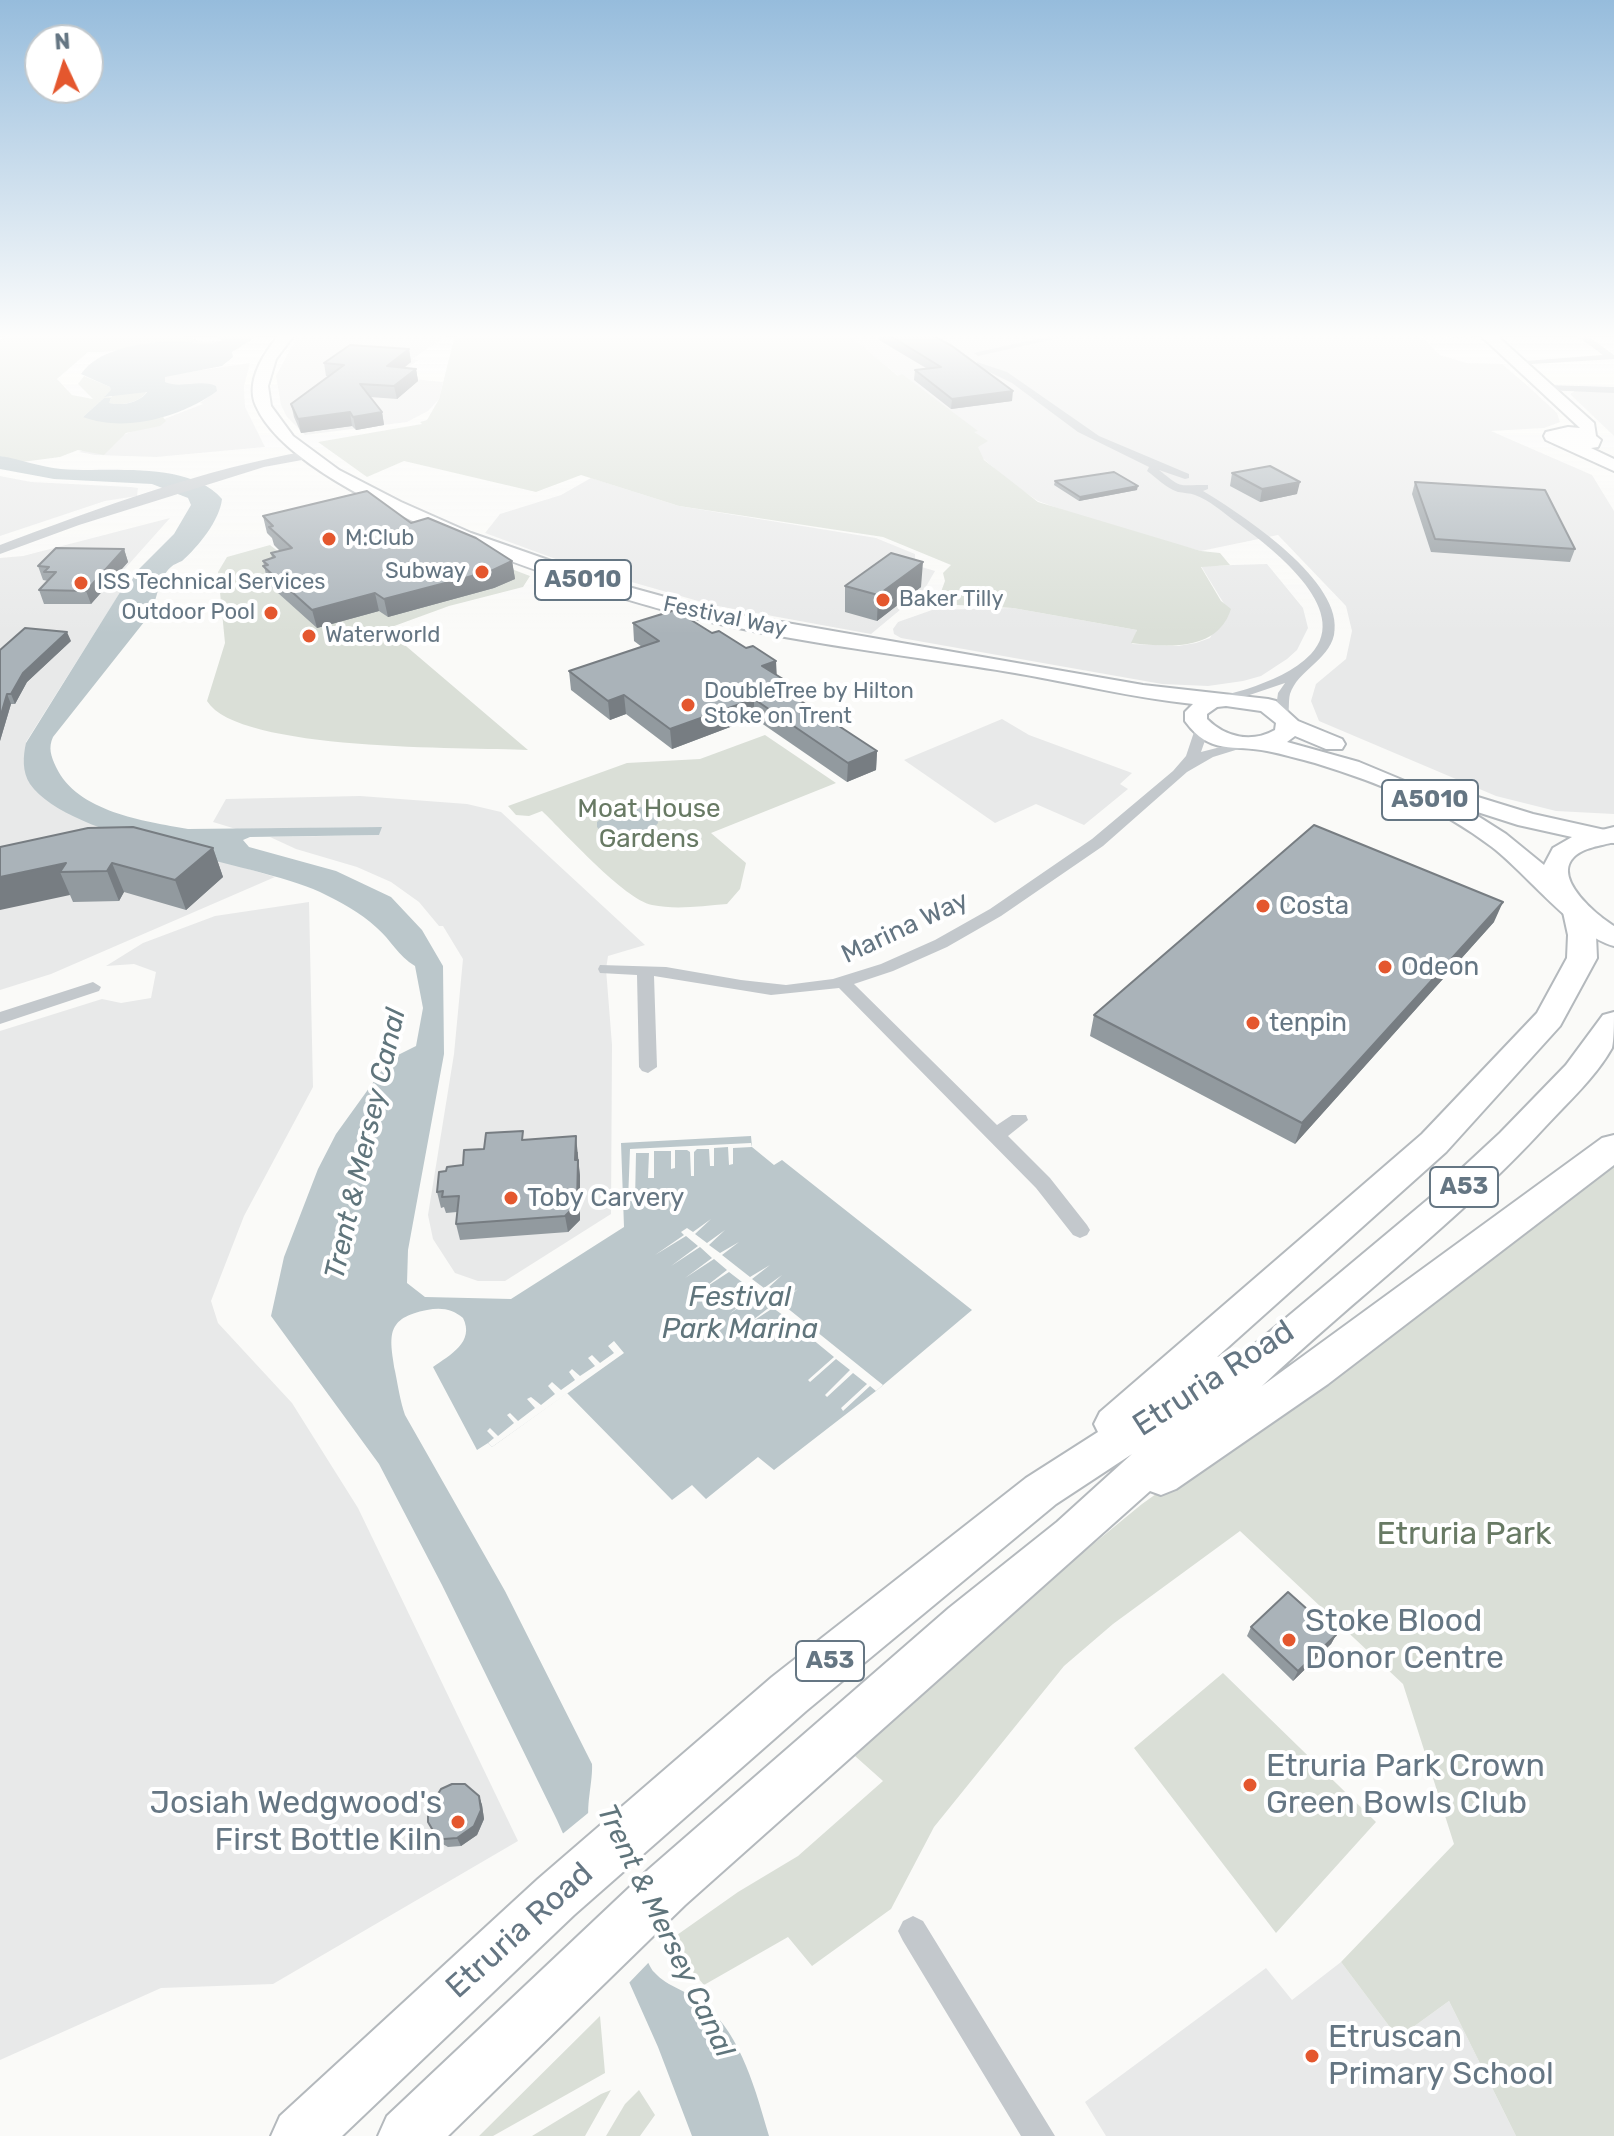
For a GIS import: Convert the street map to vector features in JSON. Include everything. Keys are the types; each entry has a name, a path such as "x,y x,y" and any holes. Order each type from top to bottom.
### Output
{"highway":[{"path":"1589,435 1590,439"},
{"path":"1560,437 1584,445 1590,439"},
{"path":"1560,437 1614,466"},
{"path":"1590,439 1614,453"},
{"path":"1041,1491 1268,1286 1366,1205 1434,1143 1540,1030 1579,967 1583,953 1573,908"},
{"name":"A53","path":"1310,1317 1444,1205 1512,1142 1577,1073 1608,1030"},
{"path":"1072,1536 1314,1372 1614,1147"},
{"name":"Etruria Road","path":"300,2136 556,1897 789,1694 1041,1491 1310,1317"},
{"name":"Etruria Road","path":"407,2136 667,1887 965,1623 1072,1536 1310,1317"}],"main road":[{"name":"Festival Way","path":"287,435 304,452 402,509 521,559 631,595 794,632 1122,687 1223,699"},
{"name":"Festival Way","path":"1122,687 1176,709 1199,725"},
{"name":"A5010","path":"1223,699 1260,703 1285,720 1466,802 1527,820 1611,836"},
{"path":"1199,725 1196,712 1201,706 1223,699"},
{"path":"1256,744 1286,733 1285,720"},
{"name":"A5010","path":"1199,725 1220,739 1323,757 1446,808 1488,832 1573,908"},
{"path":"1611,836 1577,845 1558,861 1557,884 1573,908 1614,938"}],"street":[{"path":"1093,435 1143,462 1177,489 1195,490 1203,488 1205,483 1143,462"},
{"path":"0,550 214,478 304,452"},
{"path":"1167,481 1185,476"},
{"path":"1195,490 1251,525 1286,558 1315,591 1329,619 1329,633 1324,647 1284,693 1285,720"},
{"path":"1223,699 1300,671"},
{"name":"Marina Way","path":"1178,774 1193,757 1199,725"},
{"name":"Marina Way","path":"606,969 645,970 738,986 785,990 844,984 884,969 968,928 1056,872 1178,774 1208,754 1256,744"},
{"path":"645,970 648,1067"},
{"path":"844,984 1043,1183 1080,1230"},
{"path":"0,1018 93,987"},
{"path":"995,1135 1019,1120"},
{"path":"913,1931 1039,2136"}],"shaded area":[{"path":"124,435 259,435 265,447 156,457 79,452"},
{"path":"959,435 1499,435 1592,475 1614,511 1614,814 1556,811 1496,796 1319,721 1311,701 1316,684 1346,659 1352,631 1346,606 1278,535 1201,551 1106,526 1038,501 1011,483"},
{"path":"0,476 31,482 138,488 137,496 105,501 0,536"},
{"path":"591,478 679,506 876,538 915,554 915,565 935,571 924,590 871,634 712,605 572,565 485,533 500,514 561,495"},
{"path":"170,518 113,582 126,583 26,742 45,797 76,817 275,877 51,974 0,990 0,558 23,556"},
{"path":"1267,564 1303,608 1308,628 1297,650 1287,659 1261,676 1243,681 1208,686 1162,684 901,638 894,634 893,629 898,622 932,610 1013,608 1137,630 1132,644 1178,646 1196,643 1210,638 1226,607 1201,566"},
{"path":"1002,719 1029,735 1132,773 1120,784 1128,789 1084,825 1036,804 995,823 904,760"},
{"path":"360,796 467,804 501,812 645,945 608,956 606,969 612,1045 611,1214 505,1281 478,1281 455,1273 433,1239 428,1215 454,1054 463,959 443,926 439,926 419,902 391,882 270,837 379,835 381,827 236,829 213,822 226,799"},
{"path":"309,902 313,1087 244,1216 211,1301 218,1323 292,1403 358,1508 518,1841 273,1984 161,1988 0,2060 0,1031 102,999 121,1003 151,998 156,972 134,964 106,966 143,943 215,916"},
{"name":"Etruscan Primary School","path":"1341,1962 1398,2038 1449,2001 1516,2136 1106,2136 1085,2102 1266,1968 1292,2000"}],"green space":[{"path":"0,435 124,435 104,455 78,450 60,457 22,462 0,456"},
{"path":"360,435 978,435 988,441 978,447 984,460 1038,502 1201,551 1220,553 1230,565 1201,567 1221,601 1231,609 1215,633 1203,640 1175,645 1131,643 1137,630 1013,608 957,605 938,600 945,581 943,573 951,565 883,537 679,506 581,475 536,492 404,461 367,477 318,442"},
{"name":"Waterworld","path":"270,545 293,563 501,565 530,576 523,587 449,606 386,629 528,750 356,744 262,730 227,718 207,701 225,643 218,572 227,557"},
{"name":"Moat House Gardens","path":"765,735 836,783 711,833 746,863 740,889 727,904 670,907 640,900 611,878 542,811 529,816 516,815 508,806 627,763 700,759"},
{"name":"Etruria Park","path":"1614,1166 1614,2136 1516,2136 1449,2001 1398,2038 1341,1962 1454,1844 1403,1684 1240,1531 1113,1624 1064,1666 934,1827 891,1909 812,1966 788,1937 704,1985 667,1942 738,1892 798,1856 883,1781 855,1756 914,1691 1142,1504"},
{"name":"Etruria Park Crown Green Bowls Club","path":"1223,1673 1376,1822 1276,1933 1134,1748"},
{"path":"600,2016 605,2073 493,2136 479,2136"},
{"path":"611,2090 585,2136 532,2136 601,2094"},
{"path":"639,2090 655,2115 640,2136 606,2136 625,2104"}],"water":[{"path":"0,456 61,469 168,473 189,478 222,499 213,524 201,541 166,572 148,617 53,737 52,756 66,782 79,795 132,818 188,829 382,827 379,835 250,837 243,840 249,847 336,871 391,897 422,930 443,966 444,1054 408,1250 407,1283 425,1297 511,1299 624,1227 621,1143 751,1136 752,1147 774,1165 782,1160 972,1310 876,1391 774,1470 758,1457 706,1499 692,1485 672,1500 567,1393 492,1447 488,1443 477,1450 433,1367 453,1353 463,1341 466,1327 463,1318 446,1310 427,1310 404,1318 393,1330 393,1358 405,1415 505,1591 592,1764 589,1819 640,1946 654,1972 705,2005 729,2032 746,2066 769,2136 692,2136 658,2047 557,1820 442,1585 379,1464 271,1316 284,1257 318,1169 336,1134 390,1059 416,1046 423,1008 415,966 370,922 320,892 252,870 164,848 83,821 51,804 30,784 24,764 26,743 127,581 174,534 191,505 188,498 152,484 54,479 0,469"},
{"path":"635,806 656,816 658,823 645,834 619,840 597,827 597,822 614,808"}],"pier":[{"path":"751,1143 752,1147 733,1148 733,1164 729,1165 728,1147 714,1148 714,1166 710,1166 709,1149 697,1149 694,1152 694,1176 691,1176 690,1152 687,1150 675,1150 675,1168 671,1169 671,1151 654,1151 654,1178 648,1178 649,1153 636,1153 635,1201 628,1201 630,1149"},
{"path":"711,1219 695,1234 707,1243 725,1230 709,1245 720,1253 739,1242 722,1255 750,1277 770,1265 752,1279 764,1288 782,1275 766,1290 780,1301 798,1289 781,1303 883,1385 876,1391 870,1386 843,1411 841,1408 867,1384 853,1373 827,1397 825,1395 850,1370 836,1359 810,1382 808,1380 834,1357 789,1320 760,1340 787,1318 773,1308 744,1327 771,1306 758,1295 729,1314 756,1294 745,1284 715,1303 742,1282 729,1272 700,1291 727,1270 714,1259 685,1278 712,1258 700,1247 671,1266 698,1246 686,1236 655,1255 684,1235 681,1232 687,1228 693,1232"},
{"path":"614,1341 624,1353 492,1447 488,1443 494,1438 487,1431 490,1428 498,1436 514,1423 507,1415 510,1413 518,1421 535,1408 527,1399 531,1397 541,1405 555,1394 548,1386 552,1382 561,1390 575,1380 569,1372 572,1369 580,1376 595,1366 588,1358 592,1355 600,1363 614,1353 608,1346"},
{"path":"593,1809 592,1815 652,1959 626,1986 560,1836"}],"building":[{"path":"1270,466 1300,482 1262,489 1232,473"},
{"path":"1114,472 1138,486 1080,497 1055,481"},
{"path":"1415,482 1545,490 1575,549 1435,539"},
{"path":"367,491 411,523 428,518 476,538 512,561 491,571 384,599 375,593 312,610 263,566 268,565 263,561 275,557 271,553 292,548 269,527 273,526 263,516"},
{"path":"56,548 124,549 86,591 39,590 56,572 44,572 49,567 38,566"},
{"path":"891,553 923,562 878,595 845,586"},
{"name":"DoubleTree by Hilton Stoke on Trent","path":"675,610 712,633 719,631 746,648 753,646 776,661 762,666 791,684 781,688 877,751 848,763 754,699 670,729 624,695 608,701 569,671 659,641 633,623"},
{"path":"25,628 67,632 23,673 11,694 7,694 0,718 0,650"},
{"path":"1314,825 1503,902 1302,1123 1094,1015"},
{"path":"133,827 213,848 175,880 112,863 107,871 60,872 66,863 0,877 0,847 88,828"},
{"name":"Toby Carvery","path":"523,1131 522,1140 576,1136 577,1204 565,1216 456,1224 459,1196 442,1197 443,1191 437,1192 439,1172 446,1171 447,1167 463,1165 464,1150 484,1149 486,1133"},
{"name":"Stoke Blood Donor Centre","path":"1288,1592 1336,1635 1298,1671 1251,1627"},
{"name":"Josiah Wedgwood's First Bottle Kiln","path":"452,1784 465,1784 479,1796 481,1810 474,1826 457,1838 444,1839 435,1834 428,1822 428,1810 441,1789"}],"place":[{"name":"M:Club","path":"329,539"},
{"name":"Subway","path":"482,572"},
{"name":"ISS Technical Services","path":"81,583"},
{"name":"Baker Tilly","path":"883,600"},
{"name":"Outdoor Pool","path":"271,613"},
{"name":"Waterworld","path":"309,636"},
{"name":"DoubleTree by Hilton Stoke on Trent","path":"688,705"},
{"name":"Costa","path":"1263,906"},
{"name":"Odeon","path":"1385,967"},
{"name":"tenpin","path":"1253,1023"},
{"name":"Toby Carvery","path":"511,1198"},
{"name":"Stoke Blood Donor Centre","path":"1289,1640"},
{"name":"Etruria Park Crown Green Bowls Club","path":"1250,1785"},
{"name":"Josiah Wedgwood's First Bottle Kiln","path":"458,1822"},
{"name":"Etruscan Primary School","path":"1312,2056"}],"water label":[{"name":"Trent & Mersey Canal","path":"366,1144"},
{"name":"Festival Park Marina","path":"740,1314"},
{"name":"Trent & Mersey Canal","path":"665,1931"}]}
